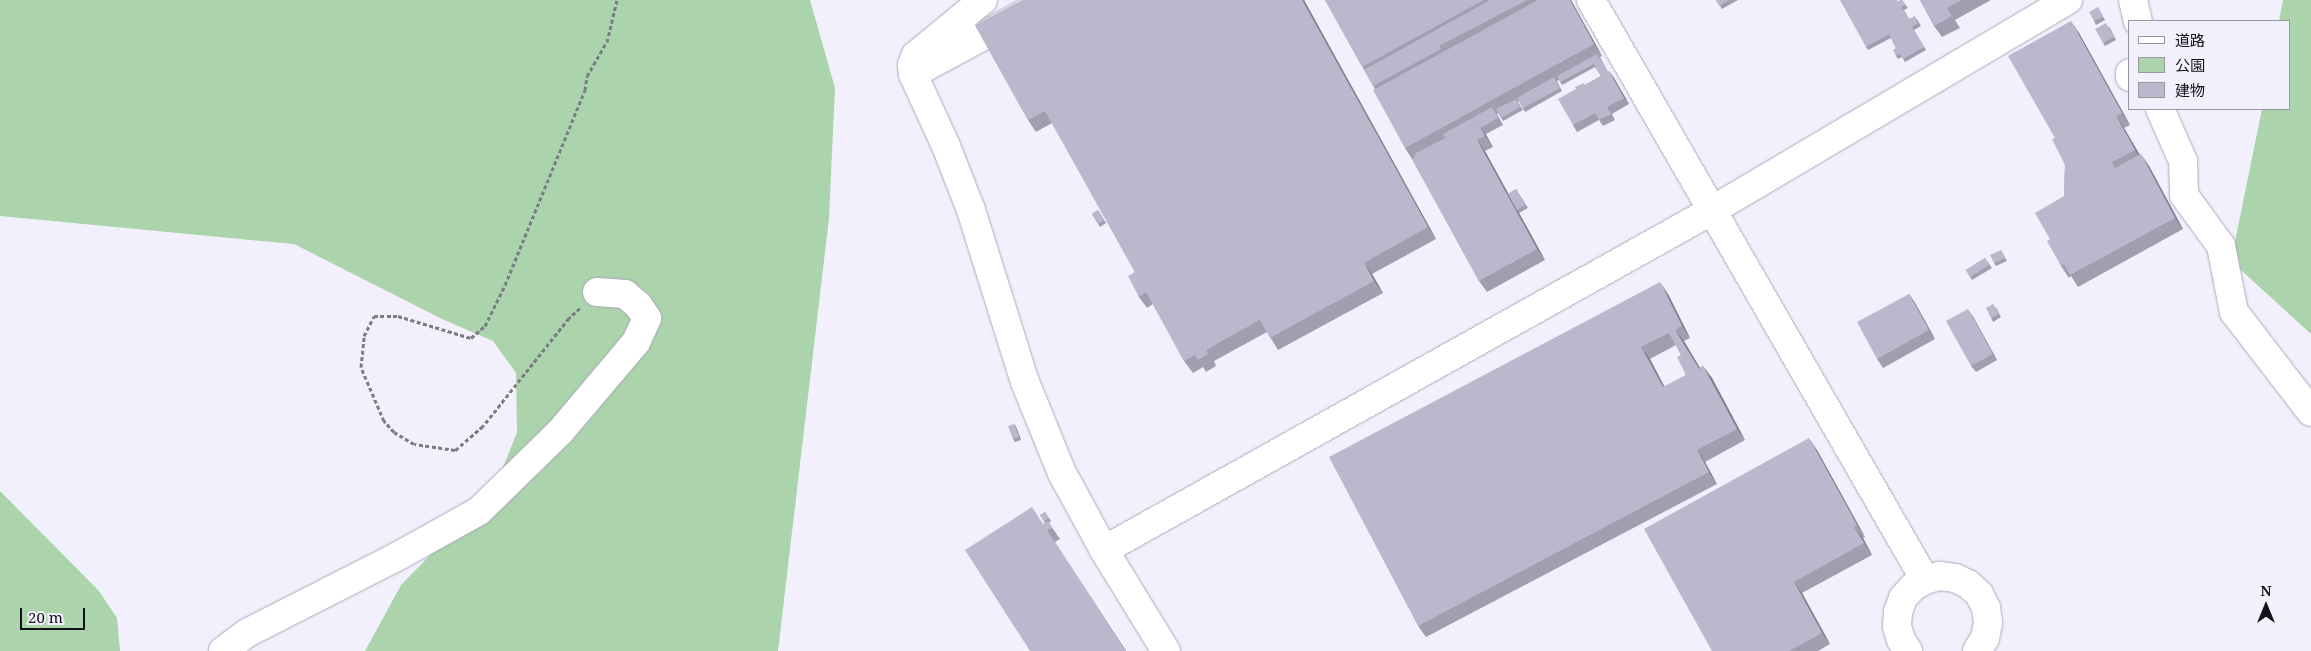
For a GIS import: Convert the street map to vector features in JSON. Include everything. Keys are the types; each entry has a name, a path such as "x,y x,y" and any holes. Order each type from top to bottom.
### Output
{"street":[{"path":"983,0 916,55 912,65 913,74 946,146 971,210 1025,382 1062,473 1104,550 1166,651"},
{"path":"913,74 1050,0"},
{"path":"1590,0 1925,580"},
{"path":"1104,550 1711,211 2068,0"},
{"path":"2133,0 2138,20"},
{"path":"2160,110 2184,161 2184,195 2221,246 2234,312 2311,412"},
{"path":"223,651 248,633 400,555 479,511 560,432 636,342 647,318 638,305 625,294 597,292"},
{"path":"1908,651 1901,640 1897,626 1898,612 1903,598 1925,580 1940,576 1955,578 1968,584 1979,594 1986,608 1988,623 1985,638 1977,651"}],"path":[{"path":"597,292 569,318 483,426 454,450 414,444 394,432 384,421 361,367 364,336 374,316 398,316 471,338 485,326 505,285 538,206 585,90 587,76 607,42 617,0"}],"green space":[{"path":"0,0 810,0 835,88 829,218 778,651 365,651 401,585 495,488 517,432 516,373 493,341 442,319 294,244 0,216"},
{"path":"2283,0 2311,0 2311,334 2231,261 2262,110 2291,110 2291,20 2279,20"},
{"path":"0,491 99,591 117,618 120,651 0,651"}],"building":[{"path":"1022,0 1302,0 1428,227 1364,263 1374,281 1270,338 1260,320 1206,350 1208,354 1198,360 1195,355 1184,361 1146,292 1139,297 1128,276 1135,272 1045,111 1028,120 975,25"},
{"path":"1325,0 1484,0 1362,67"},
{"path":"1490,0 1527,0 1439,46 1441,49 1373,86 1364,70"},
{"path":"1538,0 1570,0 1594,44 1405,148 1373,90"},
{"path":"1716,0 1729,0 1719,6"},
{"path":"1840,0 1897,0 1898,2 1902,0 1905,5 1901,7 1909,19 1915,16 1918,23 1912,27 1924,47 1903,59 1900,54 1896,56 1893,50 1896,48 1889,34 1866,47"},
{"path":"1920,0 1962,0 1947,8 1952,16 1934,26"},
{"path":"2098,7 2103,17 2094,21 2089,12"},
{"path":"2071,21 2122,113 2116,116 2135,150 2112,162 2115,168 2141,154 2175,218 2070,275 2064,264 2061,266 2047,241 2050,239 2035,213 2064,196 2065,165 2052,139 2055,138 2008,56"},
{"path":"2106,23 2114,37 2103,43 2095,29"},
{"path":"1597,54 1608,72 1601,76 1594,64 1560,82 1557,76"},
{"path":"1609,71 1624,98 1607,107 1611,114 1599,120 1595,113 1573,125 1558,99 1576,89 1575,87 1584,83 1585,85"},
{"path":"1554,77 1560,88 1523,108 1517,98"},
{"path":"1516,99 1520,107 1501,118 1496,109"},
{"path":"1492,107 1498,118 1481,128 1477,122 1445,138 1443,134"},
{"path":"1477,122 1485,136 1477,140 1537,249 1479,281 1412,159 1415,157 1414,154"},
{"path":"1516,189 1525,205 1517,210 1508,194"},
{"path":"1098,210 1104,220 1098,224 1092,214"},
{"path":"2001,250 2005,258 1994,263 1990,255"},
{"path":"1985,258 1989,265 1970,277 1966,270"},
{"path":"1660,282 1682,326 1675,330 1699,369 1703,366 1737,429 1697,450 1709,472 1418,626 1329,457","holes":["1669,333 1681,355 1677,357 1686,375 1663,387 1641,347"]},
{"path":"1909,294 1929,330 1877,359 1857,322"},
{"path":"1993,304 1999,314 1991,318 1986,308"},
{"path":"1968,309 1993,354 1971,366 1946,321"},
{"path":"1014,424 1019,437 1013,439 1008,426"},
{"path":"1809,438 1857,525 1854,527 1864,543 1794,582 1822,633 1789,651 1712,651 1644,529"},
{"path":"1032,507 1043,524 1048,521 1052,528 1047,530 1125,651 1030,651 965,550"},
{"path":"1045,512 1049,518 1044,521 1040,515"}]}
